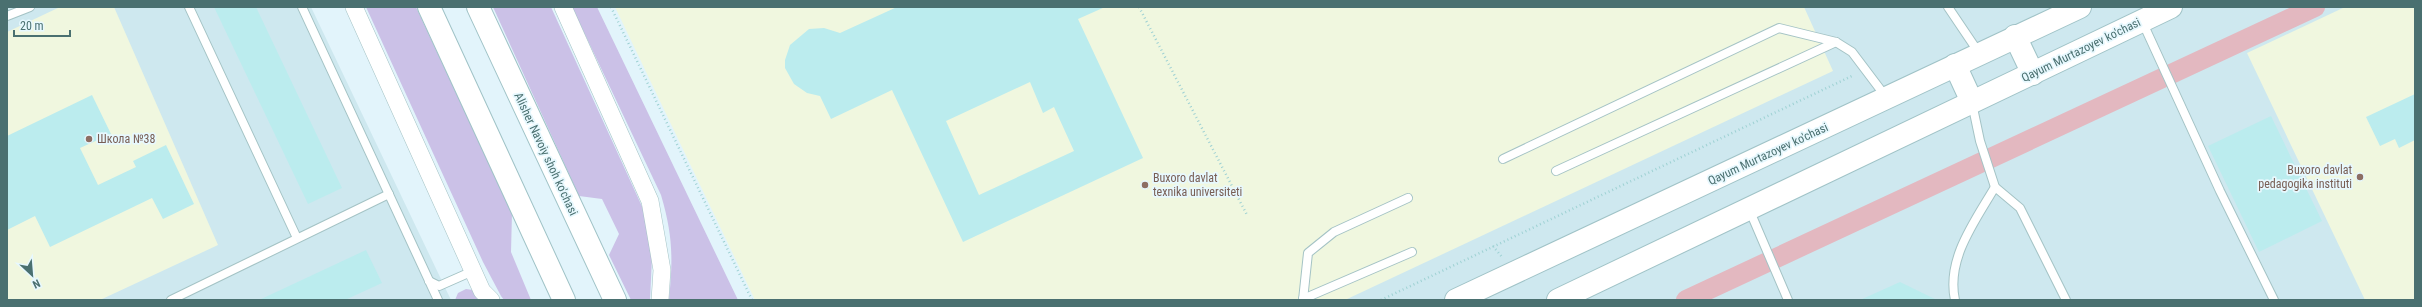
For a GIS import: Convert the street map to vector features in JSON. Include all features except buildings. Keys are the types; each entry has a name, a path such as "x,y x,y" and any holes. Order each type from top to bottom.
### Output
{"street":[{"path":"354,7 482,291 491,300"},
{"path":"429,7 564,300"},
{"name":"Alisher Navoiy shoh ko'chasi","path":"478,7 615,300"},
{"path":"563,7 650,201 662,270 660,300"},
{"name":"Qayum Murtazoyev ko'chasi","path":"1456,300 1887,98 2015,36 2080,7"},
{"name":"Qayum Murtazoyev ko'chasi","path":"1558,300 1752,218 1972,102 2171,7"},
{"path":"2015,36 2033,74"},
{"path":"1955,65 1972,102"}],"lane":[{"path":"7,16 30,7"},
{"path":"189,7 297,238"},
{"path":"302,7 438,300"},
{"path":"1948,7 1979,54"},
{"path":"2142,20 2220,191 2274,300"},
{"path":"1503,159 1779,28 1836,42 1852,52 1867,69 1887,98"},
{"path":"1556,171 1836,42"},
{"path":"1972,102 1980,141 1995,187 2020,208 2066,300"},
{"path":"1955,300 1952,285 1962,244 1995,187"},
{"path":"171,300 388,194"},
{"path":"1408,198 1334,232 1308,253 1303,300 1412,252"},
{"path":"1752,218 1788,300"},
{"path":"429,281 439,286 473,271"}],"path":[{"path":"611,7 752,300"},
{"path":"1139,7 1247,215"},
{"path":"1381,300 1867,69"}],"shaded area":[{"path":"7,7 311,7 451,300 7,300"},
{"name":"Школа №38","path":"60,7 114,7 218,245 100,300 7,300 7,32"},
{"path":"366,7 416,7 512,213 511,252 531,300 504,300 501,296 483,262"},
{"path":"493,7 551,7 645,213 652,257 650,300 631,300 609,255 619,234 602,199 579,196"},
{"path":"572,7 597,7 738,300 669,300 671,247 668,223 661,195"},
{"name":"Buxoro davlat texnika universiteti","path":"615,7 1804,7 1833,71 1345,300 755,300"},
{"path":"638,7 2415,7 2415,300 769,300"},
{"name":"Buxoro davlat pedagogika instituti","path":"2345,7 2415,7 2415,300 2365,300 2247,53"},
{"path":"466,289 473,290 479,300 455,300 458,293"}],"waterway":[{"path":"1686,300 2315,7"}],"place":[{"name":"Школа №38","path":"89,139"},
{"name":"Buxoro davlat pedagogika instituti","path":"2360,177"},
{"name":"Buxoro davlat texnika universiteti","path":"1145,185"}]}
